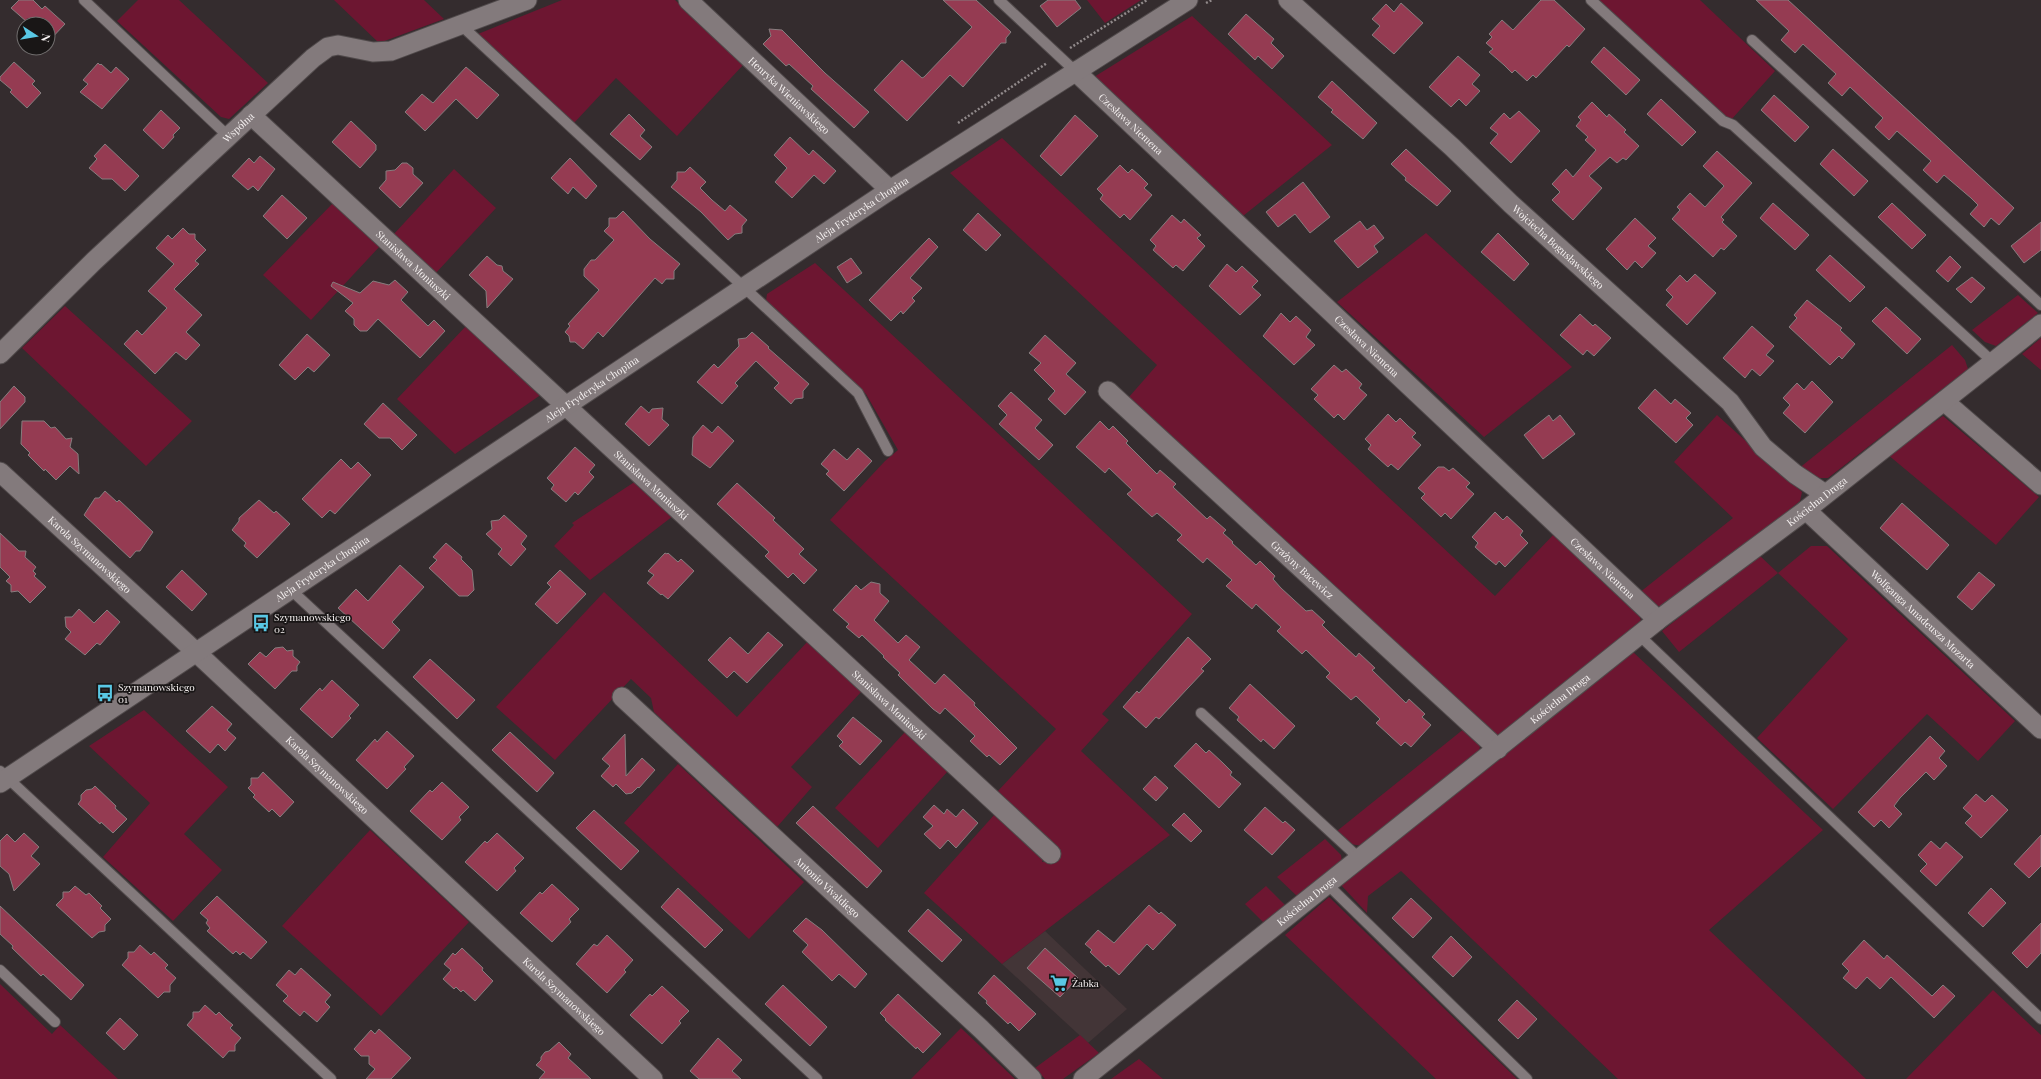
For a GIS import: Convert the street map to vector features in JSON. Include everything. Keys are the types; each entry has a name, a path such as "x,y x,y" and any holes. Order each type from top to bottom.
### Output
{"street":[{"name":"Wspólna","path":"0,354 94,261 313,58 328,47 338,45 373,52 391,52 527,0"},
{"name":"Henryka Wieniawskiego","path":"688,0 890,190"},
{"name":"Aleja Fryderyka Chopina","path":"3,777 196,652 568,406 890,190 1188,0"},
{"name":"Wojciecha Bogusławskiego","path":"1288,0 1452,147 1534,225 1730,402 1763,447 1795,474 1826,494"},
{"name":"Czesława Niemena","path":"1075,71 1658,620"},
{"name":"Stanisława Moniuszki","path":"251,116 568,406 1051,854"},
{"name":"Kościelna Droga","path":"1083,1079 1640,636 1658,620 1806,510 2041,324"},
{"name":"Grażyny Bacewicz","path":"1108,391 1498,749"},
{"path":"1944,401 2041,485"},
{"name":"Karola Szymanowskiego","path":"0,472 196,652 653,1079"},
{"name":"Wolfganga Amadeusza Mozarta","path":"1806,510 2041,728"},
{"name":"Antonio Vivaldiego","path":"622,697 975,1023 1032,1079"}],"lane":[{"path":"84,0 228,136"},
{"path":"999,0 1075,71"},
{"path":"1592,0 1723,121 1733,125 1993,362"},
{"path":"462,26 858,393 888,451"},
{"path":"1752,40 2041,305"},
{"path":"290,589 817,1079"},
{"path":"1640,636 2041,1019"},
{"path":"1202,713 1359,858"},
{"path":"3,777 332,1079"},
{"path":"1327,884 1527,1079"},
{"path":"0,970 55,1022"}],"shaded area":[{"path":"138,0 179,0 268,83 229,119 221,117 117,21"},
{"path":"334,0 424,0 444,19 379,43"},
{"path":"562,0 675,0 744,64 677,136 616,78 574,123 478,34"},
{"path":"1087,0 1141,0 1105,23"},
{"path":"1598,0 1700,0 1775,71 1730,121"},
{"path":"1192,16 1332,145 1243,216 1094,77"},
{"path":"1002,138 1495,596 1555,533 1639,612 1641,622 1498,739 1129,397 1157,365 950,173"},
{"path":"454,169 496,208 435,274 393,235"},
{"path":"334,202 381,245 311,320 263,275"},
{"path":"1426,233 1572,367 1484,437 1337,302"},
{"path":"815,263 1192,614 1102,714 1109,720 1081,751 1170,835 1002,964 924,893 995,814 1043,858 1042,862 1058,860 997,792 1056,729 830,520 885,461 898,450 866,394 766,301 767,294"},
{"path":"2018,295 2038,313 1996,346 1985,342 1972,330"},
{"path":"65,306 192,421 146,466 22,348"},
{"path":"467,325 542,394 455,454 397,399"},
{"path":"2041,338 2041,370 2022,354"},
{"path":"1952,345 1965,360 1968,369 1828,478 1815,478 1798,469"},
{"path":"1717,415 1802,492 1800,501 1754,539 1656,609 1639,593 1733,518 1674,462"},
{"path":"1943,416 2039,497 1996,545 1887,454"},
{"path":"636,481 673,516 590,580 554,546 574,525 572,523"},
{"path":"1811,546 1827,546 2015,721 1978,761 1927,714 1833,809 1757,738 1848,639 1778,573"},
{"path":"1759,555 1778,573 1679,652 1662,631"},
{"path":"604,592 737,717 809,640 862,691 791,767 812,787 777,827 654,712 651,698 631,679 555,760 496,707"},
{"path":"1633,652 1823,830 1709,930 1866,1079 1618,1079 1401,871 1368,896 1367,913 1341,885"},
{"path":"144,710 228,787 184,834 222,870 173,921 103,857 150,803 89,746"},
{"path":"1465,728 1480,744 1479,756 1362,846 1351,844 1337,831"},
{"path":"905,732 948,771 878,848 835,808"},
{"path":"678,764 804,882 749,939 624,823"},
{"path":"370,830 469,922 381,1016 282,926"},
{"path":"1325,839 1341,855 1342,862 1299,898 1277,877"},
{"path":"1266,886 1287,907 1265,924 1245,904"},
{"path":"1329,897 1517,1079 1436,1079 1285,935"},
{"path":"1045,931 1127,1009 1088,1043 1002,964"},
{"path":"0,984 52,1034 60,1025 118,1079 0,1079"},
{"path":"1993,990 2041,1035 2041,1079 1906,1079"},
{"path":"961,1028 1015,1079 911,1079"},
{"path":"1080,1035 1099,1053 1063,1079 1045,1079 1035,1068"},
{"path":"1139,1059 1163,1079 1111,1079"}],"building":[{"path":"19,0 33,0 42,9 45,6 65,24 56,34 56,16 20,16 11,8"},
{"path":"943,0 976,0 1011,32 1006,38 1006,43 1001,43 963,87 950,75 907,121 874,90 902,60 922,78 924,77 972,27"},
{"path":"1048,0 1075,0 1081,8 1057,27 1040,6"},
{"path":"1541,0 1554,0 1585,29 1569,47 1567,45 1536,78 1533,75 1527,81 1515,70 1512,73 1489,52 1493,49 1486,43 1492,37 1489,34 1502,20 1513,30"},
{"path":"1756,0 1788,0 2014,208 1999,225 1991,218 1984,227 1970,214 1978,205 1971,198 1944,175 1937,183 1923,170 1931,161 1897,131 1889,140 1875,127 1883,118 1850,87 1842,96 1828,83 1836,74 1803,44 1795,53 1781,40 1789,31"},
{"path":"1401,3 1423,23 1394,54 1372,35 1380,26 1372,19 1386,4 1394,12"},
{"path":"1246,14 1274,39 1271,43 1284,56 1272,69 1258,56 1255,60 1228,34"},
{"path":"769,29 782,30 825,73 869,112 854,128 811,89 813,86 789,64 786,66 763,44 771,36"},
{"path":"1604,47 1640,80 1626,95 1591,62"},
{"path":"1458,56 1480,75 1472,84 1480,91 1466,106 1459,99 1451,107 1429,87"},
{"path":"14,62 35,81 32,84 41,93 27,108 10,92 12,90 0,80 0,77"},
{"path":"98,63 111,73 116,67 129,79 102,109 80,92 88,84 83,80"},
{"path":"466,67 499,95 477,119 456,99 425,131 405,112 422,94 433,103"},
{"path":"1332,81 1377,123 1363,139 1331,112 1333,110 1318,97"},
{"path":"1774,95 1809,127 1795,142 1761,110"},
{"path":"1661,99 1696,132 1682,146 1647,114"},
{"path":"1592,102 1607,117 1609,114 1626,130 1624,132 1639,146 1626,160 1623,158 1617,163 1610,157 1589,176 1602,188 1573,220 1552,200 1560,192 1552,184 1566,169 1573,177 1596,150 1585,140 1588,137 1576,126 1581,120 1578,117"},
{"path":"161,110 180,128 163,149 143,130"},
{"path":"1519,111 1540,131 1511,163 1490,143 1498,134 1490,128 1504,113 1510,119"},
{"path":"629,114 645,130 640,136 652,147 640,160 610,134"},
{"path":"1075,115 1098,136 1061,176 1040,156"},
{"path":"351,121 376,145 376,150 360,168 332,142"},
{"path":"790,137 809,155 813,150 836,171 824,184 814,175 792,198 775,182 787,168 774,155"},
{"path":"105,144 139,176 125,191 112,179 102,179 89,168 97,159 94,156"},
{"path":"1406,149 1451,191 1437,206 1405,180 1406,178 1391,164"},
{"path":"1833,149 1868,181 1854,196 1820,164"},
{"path":"1717,151 1752,183 1721,217 1724,220 1722,222 1737,236 1724,250 1721,248 1713,257 1672,219 1680,210 1677,207 1690,193 1705,207 1724,186 1703,166"},
{"path":"260,156 275,169 258,191 253,186 248,190 232,176 249,158 254,163"},
{"path":"570,158 597,186 586,199 573,187 568,194 551,178"},
{"path":"402,163 407,163 413,168 413,174 423,183 400,208 379,188 386,180 386,171 395,170"},
{"path":"1120,165 1128,173 1132,169 1140,176 1148,184 1144,188 1152,195 1130,220 1124,214 1120,218 1100,199 1103,195 1097,189"},
{"path":"690,167 706,182 700,188 712,200 725,211 730,205 747,220 742,226 742,233 735,234 728,240 701,212 671,187 677,180 677,172 685,172"},
{"path":"1303,182 1330,217 1310,233 1295,214 1278,227 1266,212"},
{"path":"282,195 307,218 287,239 263,216"},
{"path":"1773,203 1809,235 1795,250 1760,218"},
{"path":"1892,203 1926,235 1912,249 1878,217"},
{"path":"623,211 650,239 680,264 674,271 674,279 666,279 662,284 655,278 603,337 598,332 583,349 575,342 570,342 569,336 565,332 570,326 568,324 599,290 584,276 584,269 591,260 595,260 614,240 604,231 609,226 609,218 616,218"},
{"path":"978,213 1001,235 986,251 963,230"},
{"path":"1172,215 1181,223 1184,219 1201,235 1197,238 1205,246 1183,271 1176,265 1173,268 1153,250 1156,246 1150,240"},
{"path":"1635,218 1656,238 1648,246 1656,253 1642,268 1635,261 1627,270 1606,249"},
{"path":"1360,221 1367,230 1374,225 1384,238 1374,246 1378,252 1358,268 1334,241"},
{"path":"2041,222 2041,250 2024,263 2011,246"},
{"path":"183,228 189,234 195,234 195,239 206,250 195,261 199,264 174,289 202,315 186,332 200,345 186,360 176,352 155,374 124,344 137,330 142,335 167,308 148,291 174,264 156,248 168,235 172,239"},
{"path":"1498,233 1529,264 1514,281 1481,252"},
{"path":"929,238 938,247 910,278 922,288 912,298 915,301 903,314 901,311 891,321 869,300"},
{"path":"1830,255 1865,287 1850,302 1816,270"},
{"path":"487,256 497,265 502,266 503,271 513,279 487,308 486,291 469,275"},
{"path":"1950,256 1961,267 1948,282 1936,271"},
{"path":"851,258 862,273 847,283 837,267"},
{"path":"1227,264 1236,272 1242,266 1258,281 1252,287 1261,295 1240,315 1209,286"},
{"path":"1695,274 1716,293 1687,325 1666,305 1673,297 1666,290 1680,275 1687,282"},
{"path":"1972,277 1985,288 1971,303 1956,289"},
{"path":"395,280 408,292 401,300 428,326 434,320 445,331 420,358 378,319 367,331 360,331 354,325 354,319 345,311 353,303 331,286 333,282 360,293 373,281 389,285"},
{"path":"1807,300 1842,328 1840,330 1855,344 1842,359 1839,356 1830,365 1789,327 1797,318 1794,315"},
{"path":"1886,307 1921,339 1907,354 1872,321"},
{"path":"1281,313 1290,322 1296,316 1311,330 1306,337 1315,345 1294,365 1263,336"},
{"path":"1580,314 1593,326 1595,324 1611,338 1594,356 1587,350 1583,355 1560,335"},
{"path":"1752,326 1774,346 1766,355 1774,361 1760,376 1752,369 1745,378 1723,358"},
{"path":"752,332 809,384 803,391 803,398 795,399 791,404 774,388 779,383 756,361 735,383 738,386 722,404 697,382 714,364 718,368 739,346 738,339 746,338"},
{"path":"307,334 330,355 314,372 308,367 295,380 279,365"},
{"path":"1045,335 1076,363 1066,374 1086,392 1065,415 1048,399 1055,391 1034,370 1041,363 1029,353"},
{"path":"1334,365 1342,372 1346,369 1362,384 1359,388 1367,395 1344,420 1338,414 1334,418 1314,399 1318,395 1311,389"},
{"path":"1812,381 1833,402 1805,433 1783,413 1790,405 1783,398 1797,383 1804,390"},
{"path":"14,386 25,397 25,402 0,429 0,402"},
{"path":"1655,389 1671,404 1675,399 1691,413 1686,418 1693,425 1676,443 1638,408"},
{"path":"1011,392 1042,420 1035,428 1053,445 1039,460 999,424 1007,415 998,406"},
{"path":"383,403 417,435 402,450 390,438 379,438 364,424"},
{"path":"641,406 649,413 652,409 663,408 662,419 669,425 649,446 625,424"},
{"path":"1388,414 1396,422 1400,418 1416,433 1412,437 1421,445 1398,470 1391,464 1388,467 1368,449 1371,445 1365,439"},
{"path":"1549,415 1553,421 1560,415 1575,434 1543,459 1524,435"},
{"path":"22,421 44,421 51,428 55,427 66,439 72,438 70,447 78,454 79,474 70,466 56,480 45,469 44,471 28,455 30,453 21,444"},
{"path":"1100,421 1109,430 1113,426 1128,441 1126,443 1157,474 1160,470 1176,484 1173,487 1207,519 1210,516 1226,530 1223,533 1233,542 1232,543 1256,565 1260,561 1275,576 1273,579 1281,588 1306,611 1312,610 1325,622 1322,625 1356,657 1359,653 1375,668 1372,670 1406,703 1409,699 1425,714 1422,717 1431,725 1411,747 1405,742 1401,746 1376,723 1380,719 1356,696 1351,700 1326,677 1330,673 1306,650 1302,654 1277,631 1281,627 1256,604 1252,609 1226,586 1232,580 1207,558 1203,563 1177,540 1182,535 1157,513 1152,517 1127,494 1132,490 1109,468 1105,473 1076,447"},
{"path":"703,425 712,433 718,426 734,441 710,468 692,455 693,437"},
{"path":"575,447 595,465 589,472 594,477 578,495 575,492 566,502 551,489 554,485 547,478"},
{"path":"858,448 872,461 844,491 826,474 829,471 821,464 834,449 847,460"},
{"path":"341,459 351,469 358,462 371,475 335,514 330,510 322,518 302,499"},
{"path":"1438,467 1444,467 1449,471 1453,468 1470,483 1466,487 1474,494 1451,519 1445,513 1441,517 1421,498 1425,494 1418,488"},
{"path":"737,483 775,518 773,520 804,549 799,554 817,570 804,584 793,573 788,578 765,556 769,552 717,504"},
{"path":"105,491 117,502 119,500 153,532 140,551 136,551 130,558 84,515 95,498 99,498"},
{"path":"259,500 274,513 276,511 290,524 257,558 244,546 246,543 232,530 239,521 239,518"},
{"path":"1902,503 1949,545 1927,570 1880,528"},
{"path":"1495,512 1503,520 1507,516 1523,531 1520,535 1528,543 1505,567 1499,561 1496,565 1475,547 1478,543 1472,537"},
{"path":"504,515 527,536 521,544 526,549 511,566 498,554 502,549 486,534 492,529 491,521 499,520"},
{"path":"0,533 19,551 26,551 25,557 36,567 33,571 36,574 34,576 46,587 30,603 18,591 11,592 11,585 6,581 10,577 0,567"},
{"path":"446,543 462,557 461,559 472,570 474,590 468,596 459,596 429,568 437,560 433,557"},
{"path":"665,553 668,553 678,562 681,559 694,571 668,599 647,583 654,575 648,571"},
{"path":"400,565 424,587 392,622 400,630 383,649 338,608 356,589 368,601"},
{"path":"182,570 207,594 192,611 166,587"},
{"path":"560,570 586,594 557,624 535,604 551,587 547,583"},
{"path":"1979,572 1995,585 1972,610 1957,597"},
{"path":"871,582 880,584 880,593 889,601 874,620 898,643 906,635 920,647 909,660 935,684 944,674 975,703 974,705 1017,748 1000,765 989,755 987,757 970,741 975,736 945,708 940,714 933,709 898,675 900,673 883,657 884,656 862,635 859,638 846,627 849,624 833,610 856,585 861,590"},
{"path":"79,609 94,623 107,610 120,622 100,645 97,643 85,655 65,639 71,632 66,627 65,617 72,617"},
{"path":"768,632 783,645 747,683 734,671 727,678 708,660 730,637 748,654"},
{"path":"1188,637 1211,659 1201,669 1204,671 1159,719 1156,717 1146,728 1123,707 1137,691 1139,693"},
{"path":"283,647 287,651 293,650 293,656 300,662 297,666 297,671 292,671 275,689 248,664 260,652 266,657 275,648"},
{"path":"430,659 475,700 457,719 413,677"},
{"path":"332,680 359,705 349,716 351,718 332,738 300,709 320,688 322,691"},
{"path":"1250,684 1295,726 1274,749 1263,739 1261,742 1237,720 1239,717 1229,708"},
{"path":"212,706 232,724 227,730 236,738 225,751 218,744 210,753 186,731"},
{"path":"853,717 882,741 860,765 839,746 843,742 837,736"},
{"path":"387,731 414,756 404,767 406,769 387,789 356,760 375,739 377,742"},
{"path":"510,732 554,773 537,792 492,750"},
{"path":"625,734 626,776 642,758 655,770 639,788 638,787 632,793 626,794 616,784 613,787 601,776 610,766 602,759"},
{"path":"1930,736 1945,751 1939,758 1947,766 1934,780 1926,772 1900,798 1894,806 1902,814 1889,828 1881,820 1874,827 1858,812"},
{"path":"1196,743 1206,753 1209,750 1232,772 1230,775 1241,784 1219,808 1174,766"},
{"path":"263,772 294,802 280,817 272,809 269,812 253,797 255,795 248,788 251,785 251,778 258,778"},
{"path":"1155,776 1168,788 1156,801 1143,789"},
{"path":"442,782 469,807 459,817 461,820 442,840 410,811 430,790 432,792"},
{"path":"95,786 127,819 113,833 101,822 100,824 78,804 81,800 81,795 86,790 92,789"},
{"path":"1976,794 1985,802 1992,795 2008,810 1981,838 1965,823 1972,816 1963,808"},
{"path":"934,805 944,814 947,809 956,817 963,809 978,823 956,848 948,840 940,849 924,834 933,826 923,817"},
{"path":"813,806 882,871 867,888 796,823"},
{"path":"1265,807 1283,823 1285,821 1295,830 1272,855 1244,830"},
{"path":"594,810 639,851 621,870 576,828"},
{"path":"1184,813 1202,831 1191,842 1172,825"},
{"path":"24,833 39,847 31,856 40,864 14,891 9,874 0,866 0,841 7,834 15,842"},
{"path":"497,833 524,858 514,868 516,871 497,891 465,862 485,841 487,843"},
{"path":"2041,835 2041,866 2029,878 2014,864"},
{"path":"1931,841 1940,849 1946,842 1963,857 1936,886 1920,871 1927,864 1918,855"},
{"path":"552,884 579,909 569,919 571,922 552,942 520,913 540,892 542,894"},
{"path":"75,886 86,895 89,893 102,906 100,908 111,919 105,925 105,931 99,932 92,938 56,905 63,898 63,892 69,892"},
{"path":"678,888 723,930 705,948 661,907"},
{"path":"1991,888 2006,903 1983,927 1968,913"},
{"path":"217,896 267,942 251,959 243,952 240,955 236,951 233,954 207,931 210,928 206,923 208,920 200,913"},
{"path":"1411,898 1432,918 1413,938 1392,918"},
{"path":"1149,905 1159,914 1161,912 1176,925 1153,950 1147,944 1119,975 1108,965 1106,967 1090,952 1092,950 1085,944 1098,930 1114,943"},
{"path":"0,906 84,985 71,1000 43,974 41,976 0,934"},
{"path":"928,909 962,940 942,962 908,931"},
{"path":"806,918 822,930 867,974 855,988 839,974 832,981 802,952 808,945 793,931"},
{"path":"2041,923 2041,953 2027,968 2012,953"},
{"path":"607,935 633,960 624,970 626,972 607,993 576,964 594,944 597,946"},
{"path":"1451,936 1472,957 1453,977 1432,957"},
{"path":"1864,940 1884,959 1887,955 1932,996 1943,985 1955,996 1934,1018 1891,977 1880,989 1867,977 1856,989 1843,978 1849,971 1842,964"},
{"path":"140,945 151,955 154,952 168,965 165,968 176,978 170,985 170,992 164,992 158,998 122,965 128,958 128,952 134,952"},
{"path":"462,948 483,968 482,970 493,981 475,1001 463,990 461,992 456,987 454,989 443,979 451,970 444,964 453,953 455,955"},
{"path":"1045,948 1078,978 1060,997 1027,968"},
{"path":"301,968 331,995 325,1002 330,1007 317,1022 304,1011 300,1016 283,1001 288,996 276,985 289,970 295,975"},
{"path":"994,975 1036,1014 1019,1031 1010,1022 1008,1024 986,1003 987,1001 978,993"},
{"path":"783,985 827,1027 810,1046 765,1004"},
{"path":"662,986 689,1011 679,1021 681,1023 662,1044 630,1015 650,994 652,996"},
{"path":"898,994 941,1034 923,1053 917,1047 916,1049 885,1020 886,1019 880,1013"},
{"path":"1517,1000 1537,1019 1518,1039 1498,1020"},
{"path":"205,1005 216,1015 219,1012 233,1025 230,1028 241,1038 235,1045 235,1051 229,1051 223,1058 187,1025 193,1018 193,1012 199,1012"},
{"path":"120,1018 138,1035 124,1050 106,1033"},
{"path":"379,1029 411,1058 391,1079 366,1079 375,1069 369,1064 369,1056 361,1056 354,1049 371,1030 375,1034"},
{"path":"718,1038 742,1060 732,1071 741,1079 699,1079 690,1071"},
{"path":"559,1042 571,1054 568,1058 591,1079 539,1079 545,1072 536,1065 541,1060 541,1057 545,1052 549,1051"}],"place":[{"name":"Szymanowskiego 02","path":"261,623"},
{"name":"Szymanowskiego 01","path":"105,693"},
{"name":"Żabka","path":"1059,983"}]}
